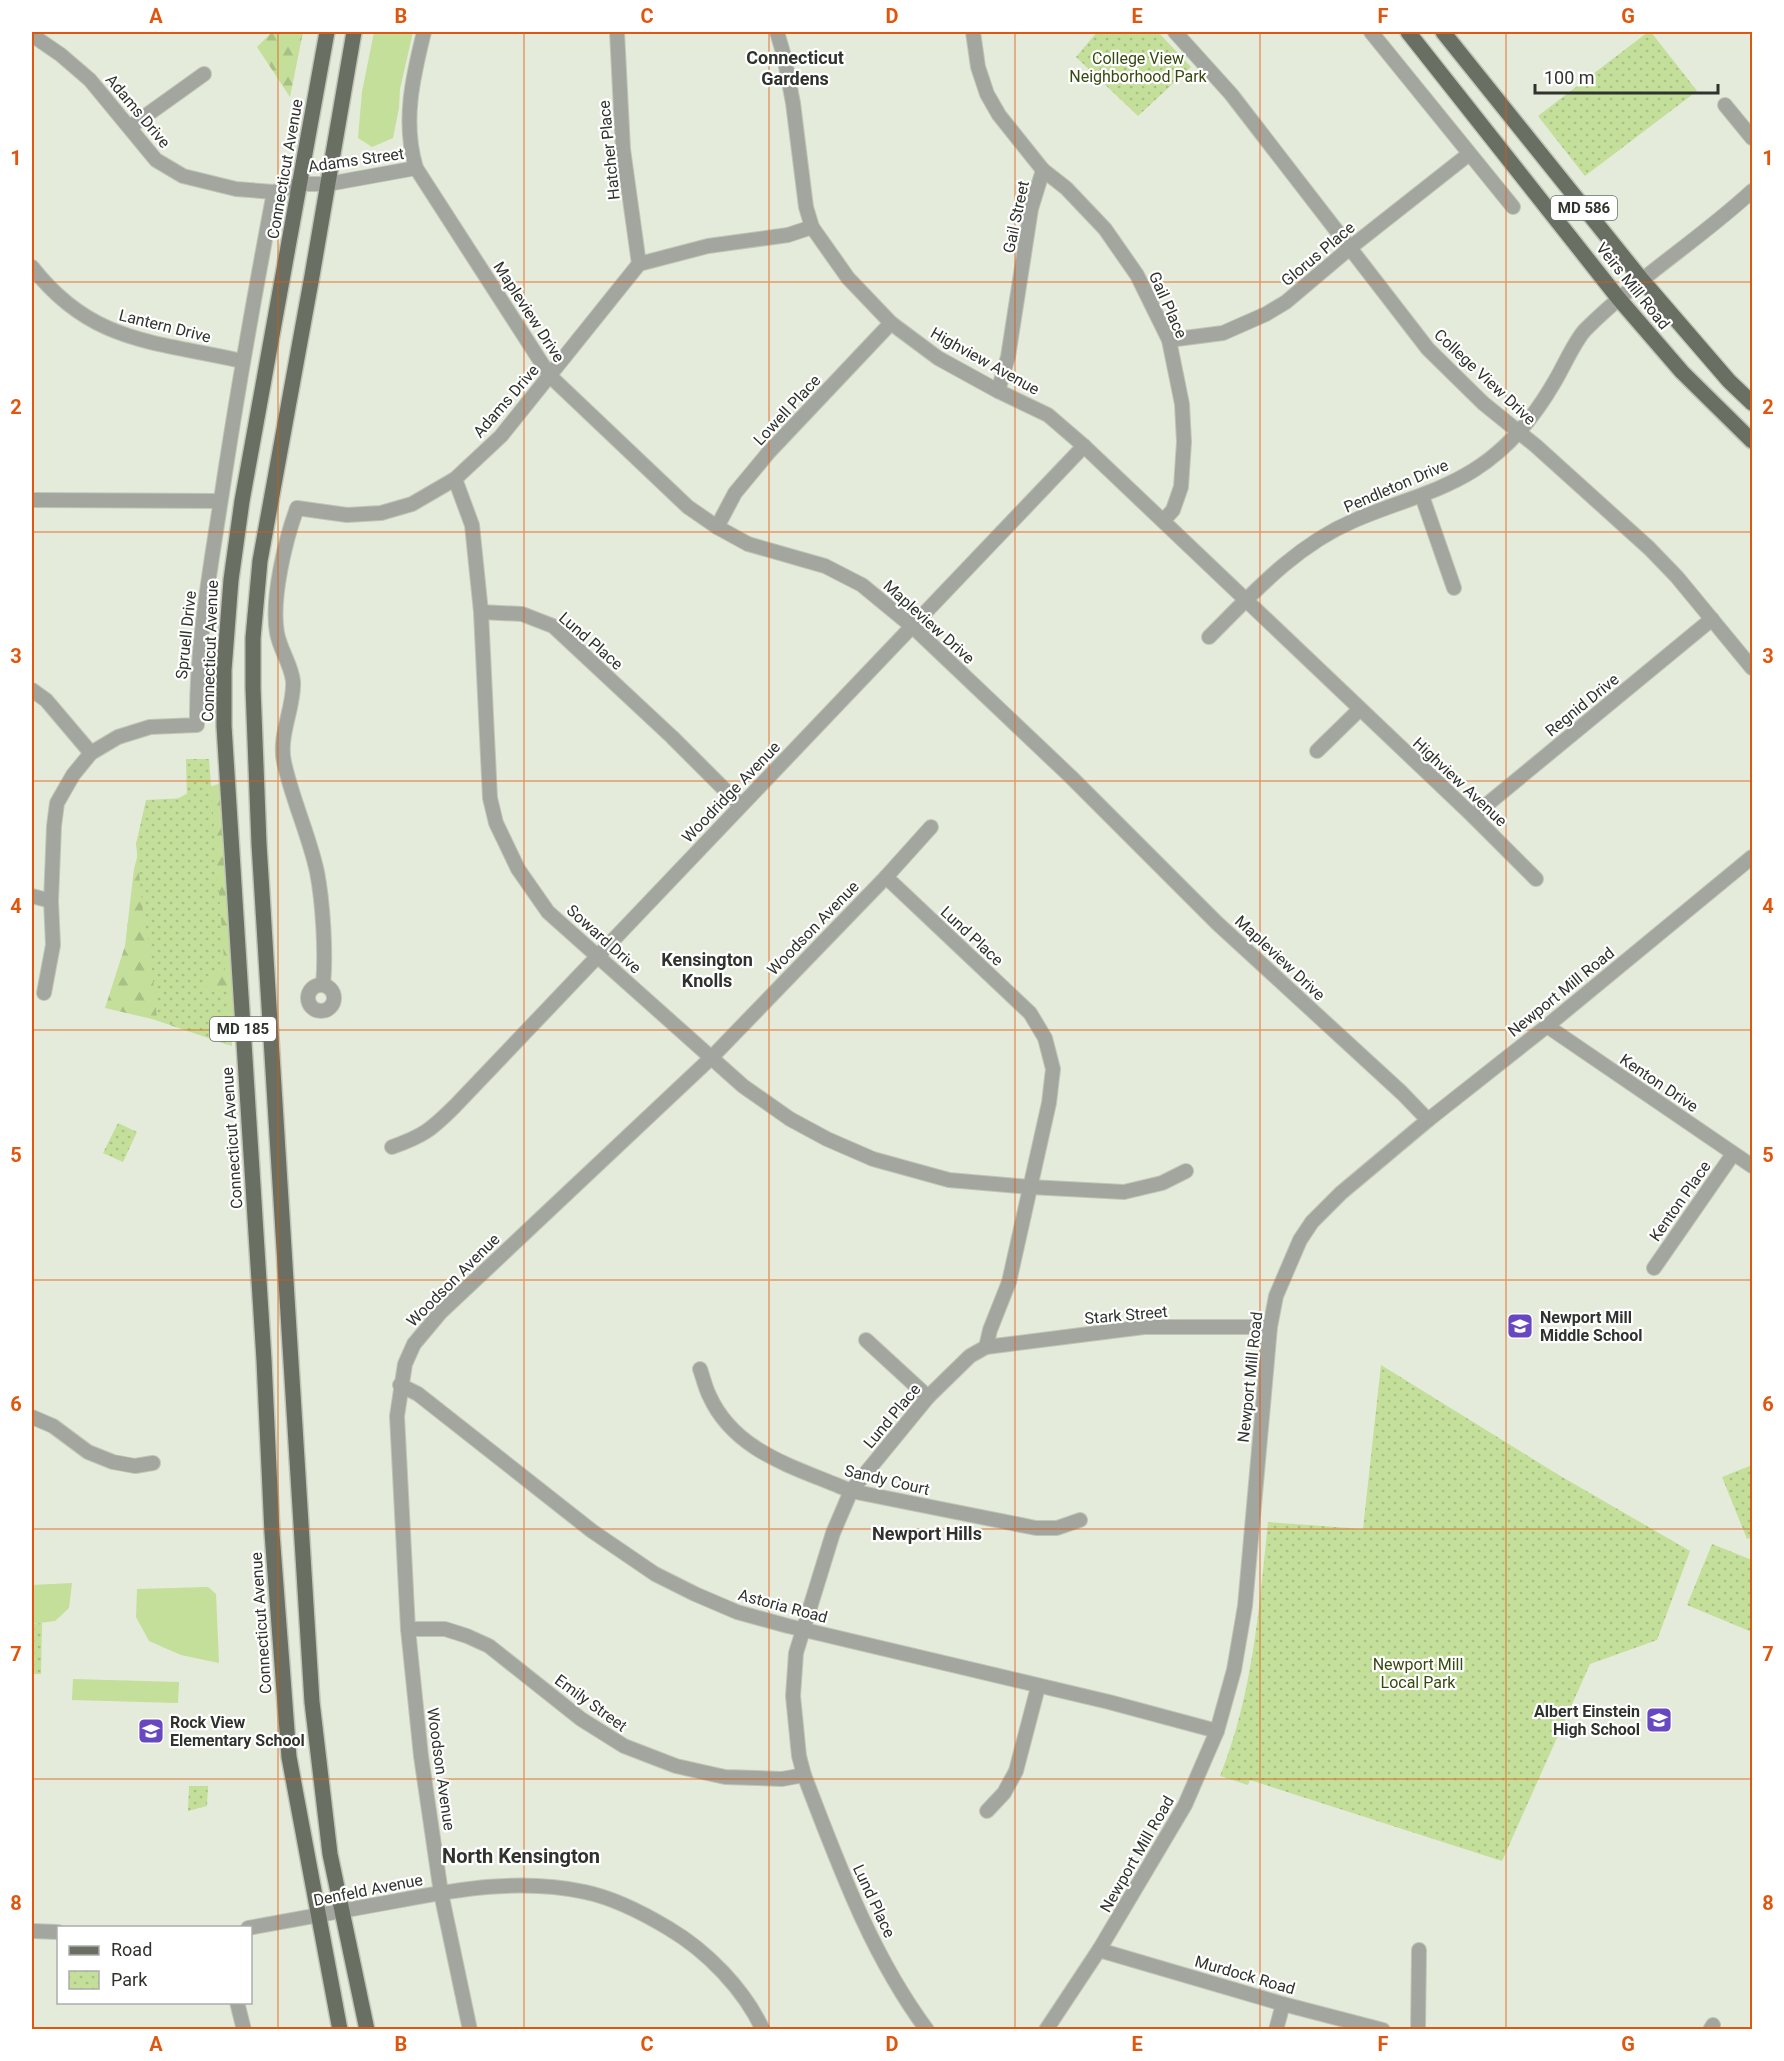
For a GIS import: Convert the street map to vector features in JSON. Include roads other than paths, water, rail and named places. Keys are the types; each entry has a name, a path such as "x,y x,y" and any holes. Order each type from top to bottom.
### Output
{"main road":[{"name":"Connecticut Avenue","path":"327,32 242,501 234,557 225,670 225,726 264,1360 272,1533 289,1757 340,2030"},
{"name":"MD 185","path":"354,32 260,561 253,639 252,688 259,844 312,1702 330,1854 367,2030"},
{"name":"Veirs Mill Road","path":"1408,32 1619,299 1682,372 1752,441"},
{"name":"Veirs Mill Road","path":"1443,32 1642,280 1729,381 1752,403"}],"street":[{"path":"416,168 412,156 409,122 412,80 424,32"},
{"name":"Hatcher Place","path":"616,32 623,149 639,264"},
{"name":"Highview Avenue","path":"777,32 793,103 806,207 812,227 848,278 891,323 938,358 1048,415 1084,446 1473,816 1536,879"},
{"name":"Gail Street","path":"973,32 978,67 987,94 999,115 1043,170 1031,209 1008,357 998,391"},
{"name":"College View Drive","path":"1175,32 1231,94 1428,349 1483,403 1536,446 1649,548 1677,577 1752,668"},
{"path":"1371,32 1513,207"},
{"name":"Adams Drive","path":"32,35 61,55 90,80 156,160 183,176 236,189 274,192 300,184"},
{"path":"130,127 204,74"},
{"path":"1725,105 1752,138"},
{"name":"Glorus Place","path":"1168,340 1223,333 1266,314 1286,302 1351,247 1469,154"},
{"name":"Adams Street","path":"300,184 328,184 416,168"},
{"name":"Mapleview Drive","path":"416,168 550,376 688,507 717,527 748,544 825,566 846,576 862,585 913,627 1071,777 1217,923 1428,1120"},
{"name":"Gail Place","path":"1043,170 1066,188 1105,229 1137,275 1168,340 1182,404 1184,442 1181,487 1173,510 1164,520"},
{"name":"Pendleton Drive","path":"1245,601 1283,564 1316,540 1353,520 1422,496 1474,470 1519,434 1544,400 1583,332 1642,280 1721,220 1752,191"},
{"name":"Spruell Drive","path":"45,993 52,945 51,901 57,803 73,775 91,753 118,736 150,727 197,724 196,680 212,544 242,361 274,192"},
{"path":"639,264 708,246 788,235 812,227"},
{"name":"Adams Drive","path":"323,986 325,967 317,872 283,760 283,739 293,683 289,664 277,634 276,603 288,533 297,508 347,515 381,513 412,504 455,479 501,436 639,264"},
{"name":"Lantern Drive","path":"32,267 67,304 91,321 113,331 142,341 242,361"},
{"name":"Lowell Place","path":"717,527 735,492 769,452 891,323"},
{"name":"Woodridge Avenue","path":"392,1147 420,1137 435,1126 1084,446"},
{"name":"Soward Drive","path":"455,479 472,525 481,612 490,798 496,823 518,869 548,912 743,1086 790,1119 827,1139 873,1159 949,1179 1030,1187 1124,1192 1162,1183 1186,1171"},
{"path":"1422,496 1454,588"},
{"path":"32,500 220,501"},
{"path":"1209,637 1245,601"},
{"name":"Lund Place","path":"481,612 522,614 553,626 672,736 740,805"},
{"name":"Regnid Drive","path":"1473,816 1712,619"},
{"path":"32,690 46,700 91,753"},
{"path":"1317,751 1359,710"},
{"name":"Woodson Avenue","path":"470,2030 441,1893 421,1756 408,1629 397,1416 405,1364 414,1344 440,1313 712,1057 886,877 931,827"},
{"name":"Newport Mill Road","path":"1046,2030 1099,1950 1185,1805 1217,1731 1234,1670 1245,1606 1270,1327 1276,1296 1300,1240 1312,1222 1341,1192 1752,857"},
{"name":"Lund Place","path":"886,877 1030,1013 1045,1038 1053,1070 1049,1103 1009,1282 990,1330 986,1347 970,1356 928,1397 851,1491 833,1533 796,1653 793,1696 799,1756 804,1775 850,1894 887,1967 927,2030"},
{"path":"32,896 51,901"},
{"name":"Kenton Drive","path":"1547,1026 1752,1166"},
{"name":"Kenton Place","path":"1654,1268 1733,1154"},
{"name":"Stark Street","path":"986,1347 1144,1326 1270,1327"},
{"path":"866,1340 928,1397"},
{"name":"Sandy Court","path":"700,1369 709,1396 726,1423 741,1438 767,1455 851,1491 1036,1528 1057,1528 1080,1520"},
{"name":"Astoria Road","path":"400,1385 418,1394 592,1531 655,1574 737,1612 1038,1687 1109,1702 1217,1731"},
{"path":"32,1417 53,1426 88,1452 113,1462 135,1466 153,1462"},
{"name":"Emily Street","path":"408,1629 445,1629 467,1635 489,1646 582,1719 624,1746 676,1766 725,1777 782,1779 804,1775"},
{"path":"987,1810 1004,1793 1016,1771 1038,1687"},
{"name":"Denfeld Avenue","path":"252,1927 478,1886 531,1884 586,1892 642,1913 688,1940 725,1975 758,2018 763,2030"},
{"path":"32,1931 57,1932"},
{"name":"Murdock Road","path":"1099,1950 1283,2004 1383,2030"},
{"path":"1418,2030 1419,1950"},
{"path":"238,2004 244,2030"},
{"path":"1276,2030 1283,2004"}],"place":[{"name":"Newport Mill Middle School","path":"1520,1326"},
{"name":"Albert Einstein High School","path":"1659,1720"},
{"name":"Rock View Elementary School","path":"151,1731"}],"district":[{"name":"Connecticut Gardens","path":"795,67"},
{"name":"Kensington Knolls","path":"707,969"},
{"name":"Newport Hills","path":"927,1533"},
{"name":"North Kensington","path":"521,1856"}],"park label":[{"name":"College View Neighborhood Park","path":"1138,67"},
{"name":"Newport Mill Local Park","path":"1418,1673"}]}
